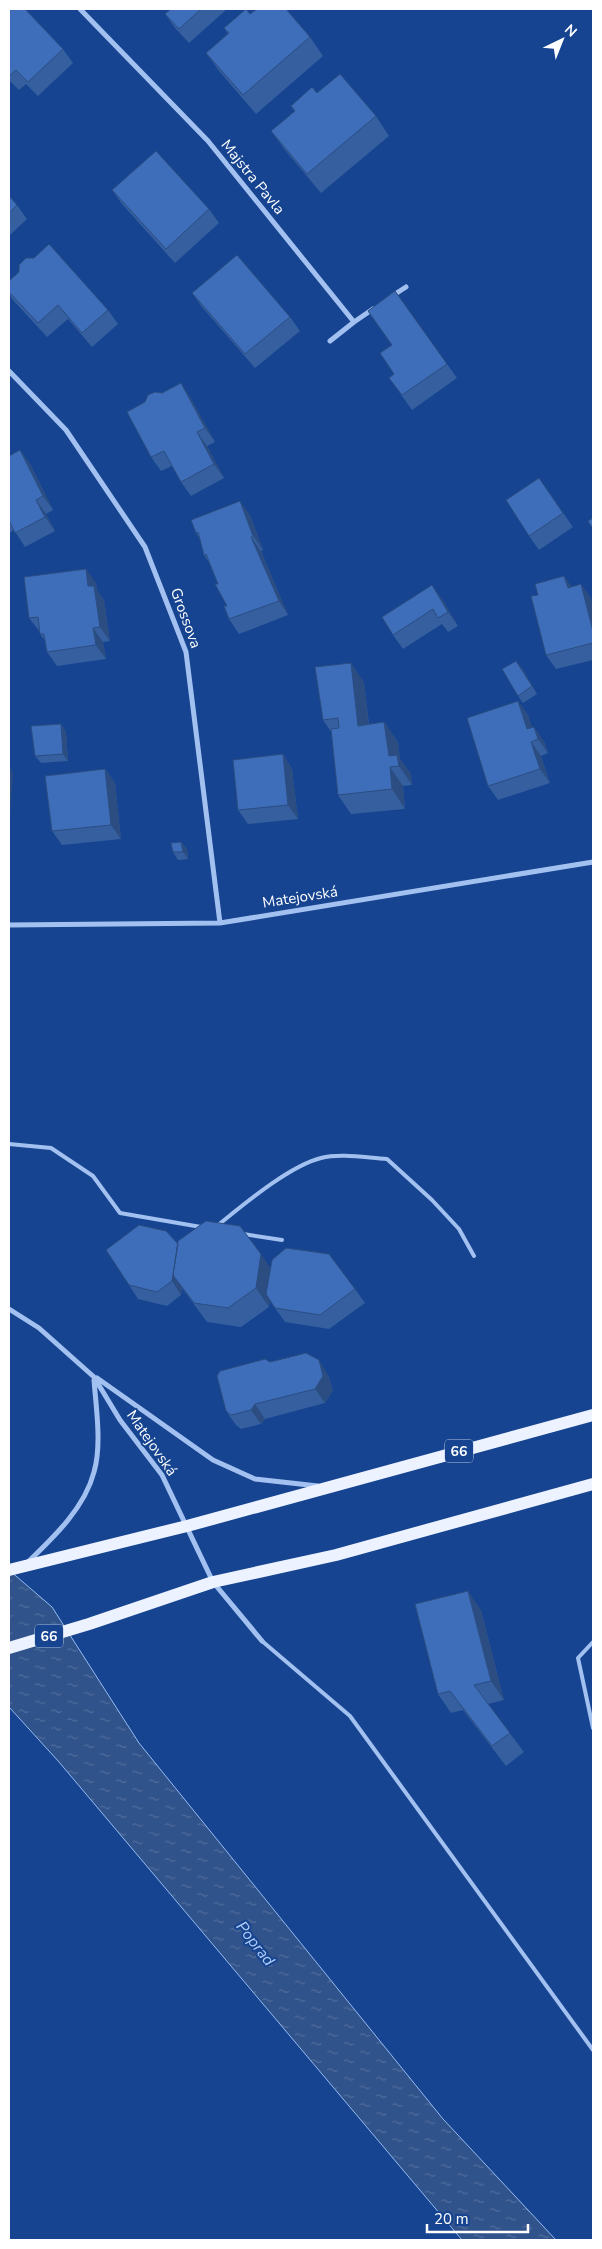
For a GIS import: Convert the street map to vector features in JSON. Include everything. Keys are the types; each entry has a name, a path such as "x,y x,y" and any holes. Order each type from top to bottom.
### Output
{"main road":[{"name":"66","path":"9,1570 187,1526 593,1415"},
{"name":"66","path":"9,1648 89,1624 213,1582 336,1555 593,1484"}],"street":[{"name":"Majstra Pavla","path":"80,9 208,141 354,322"},
{"path":"384,302 406,286"},
{"path":"330,341 376,307"},
{"name":"Grossova","path":"9,371 66,430 145,547 186,652 220,923"},
{"name":"Matejovská","path":"9,925 220,923 593,862"},
{"name":"Matejovská","path":"9,1309 39,1328 94,1377 120,1420 162,1475 213,1582 262,1641"},
{"path":"94,1377 194,1447 230,1468 255,1479 326,1487"},
{"path":"25,1565 50,1540 81,1502 94,1471 97,1435 94,1377"}],"lane":[{"path":"9,1144 52,1148 93,1176 120,1213 204,1227"},
{"path":"224,1230 214,1229 258,1193 298,1169 321,1158 387,1159 432,1200 459,1229 474,1256"},
{"path":"233,1232 282,1240"},
{"path":"262,1641 350,1716 593,2050"},
{"path":"593,1642 578,1658 593,1728"}],"water":[{"name":"Poprad","path":"9,1570 52,1607 139,1743 443,2119 556,2240 462,2240 59,1762 9,1707"}],"building":[{"path":"9,9 25,9 63,49 28,82 16,70 9,76"},
{"path":"171,9 201,9 179,29 165,14"},
{"path":"246,9 250,14 257,9 286,9 310,37 243,95 206,53 229,33 224,28"},
{"path":"340,74 376,116 307,174 271,131 295,111 291,106 312,87 317,93"},
{"path":"156,151 209,209 166,249 112,190"},
{"path":"9,196 17,205 9,213"},
{"path":"49,244 108,310 82,333 58,305 38,323 9,292 9,281 19,272 19,265 26,258 34,258"},
{"path":"237,255 290,317 245,354 192,293"},
{"path":"395,291 447,364 402,395 389,378 394,374 380,353 392,345 368,311"},
{"path":"181,383 205,428 197,432 214,464 181,482 164,451 151,457 127,412 145,402 148,395 155,392 162,393"},
{"path":"20,450 43,496 36,500 45,517 15,533 9,520 9,456"},
{"path":"539,478 563,513 529,536 506,500"},
{"path":"240,501 253,536 251,537 279,601 229,619 224,606 227,606 215,584 218,584 206,554 204,555 198,532 196,533 191,520"},
{"path":"593,518 593,529 588,521"},
{"path":"86,569 88,586 94,586 100,627 93,628 96,645 47,652 44,634 40,634 38,617 29,618 24,577"},
{"path":"564,576 568,588 581,584 593,631 593,643 546,655 531,596 538,595 535,584"},
{"path":"432,585 448,612 438,618 433,609 393,635 382,617"},
{"path":"516,661 532,686 518,696 502,669"},
{"path":"351,663 358,726 384,722 389,756 397,755 399,766 390,767 392,789 338,795 331,729 339,728 338,718 323,720 315,667"},
{"path":"518,701 527,729 534,727 538,739 531,742 540,769 488,786 467,718"},
{"path":"61,724 63,754 35,756 31,726"},
{"path":"283,754 288,805 238,810 233,760"},
{"path":"105,769 111,825 52,831 45,776"},
{"path":"181,842 183,852 173,852 171,843"},
{"path":"206,1221 240,1226 261,1254 256,1288 228,1308 194,1303 173,1275 178,1241"},
{"path":"139,1225 166,1231 178,1244 172,1281 157,1292 129,1285 106,1250"},
{"path":"286,1248 329,1254 355,1289 320,1315 275,1308 266,1294 272,1260"},
{"path":"306,1353 319,1360 323,1376 315,1389 255,1404 251,1410 231,1415 226,1411 217,1376 220,1371 265,1359 270,1362"},
{"path":"468,1591 491,1681 474,1685 510,1733 492,1746 450,1691 438,1694 415,1604"}]}
